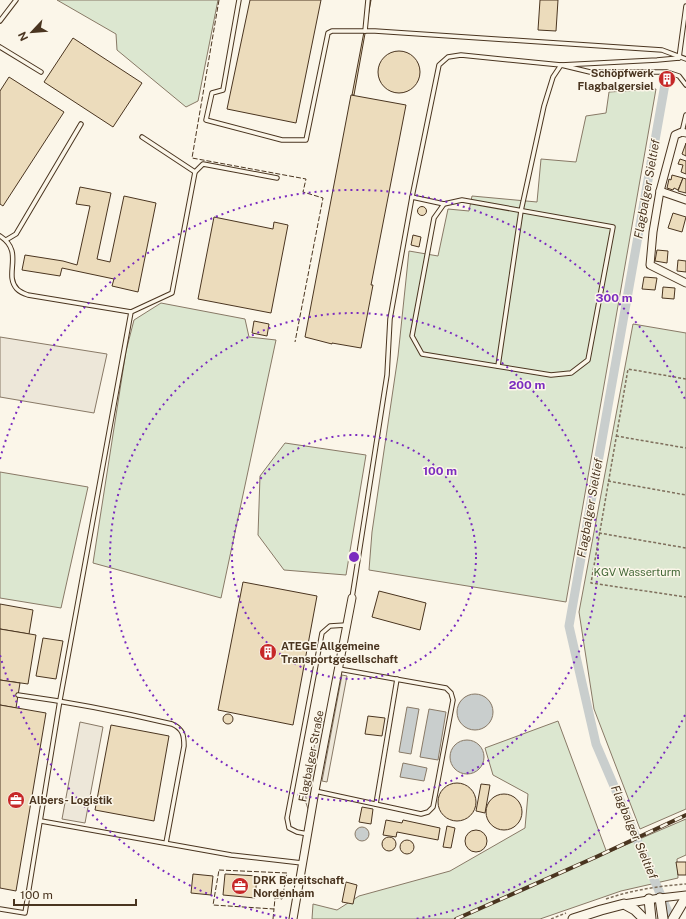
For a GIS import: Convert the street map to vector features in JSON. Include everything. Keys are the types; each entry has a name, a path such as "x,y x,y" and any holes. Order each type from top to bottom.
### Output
{"street":[{"path":"681,133 660,191 653,232 650,265 686,283"},
{"path":"660,191 686,200"},
{"name":"Flagbalger Straße","path":"293,919 315,791 352,598"},
{"path":"573,919 624,904 649,899 686,896 673,919"},
{"path":"660,898 663,919"},
{"path":"649,899 650,919"},
{"path":"624,904 635,910 644,919"}],"lane":[{"path":"0,21 16,0"},
{"path":"239,0 223,90 212,93 206,120 282,140 306,140 328,33 332,30 375,31 662,50 679,58"},
{"path":"365,31 368,0"},
{"path":"679,58 686,6"},
{"path":"0,47 41,72"},
{"path":"352,598 387,375 390,319 438,65 448,57 461,55 561,64 679,58 686,59"},
{"path":"561,64 590,72 667,72 679,76 686,84"},
{"path":"498,366 521,210 544,106 553,77 561,64"},
{"path":"681,133 686,115"},
{"path":"6,240 16,234 81,124"},
{"path":"142,137 195,172"},
{"path":"0,236 6,240 13,252 13,279 17,289 28,296 131,312 172,293 195,172 203,164 277,178"},
{"path":"412,197 444,204 462,200 612,227 588,360 571,373 551,375 422,354 412,336 434,218 444,204"},
{"path":"0,909 25,912 60,700 131,312"},
{"path":"308,834 297,832 290,828 287,818 322,634 330,626 347,625"},
{"path":"315,791 421,814 428,812 433,807 453,700 451,693 446,688 339,669"},
{"path":"376,804 397,679"},
{"path":"18,694 60,700 113,711 172,724 180,728 184,736 184,746 166,843"},
{"path":"41,821 231,855 303,863"}],"path":[{"path":"686,379 628,369 591,583 686,597"},
{"path":"616,436 686,448"},
{"path":"608,481 686,496"},
{"path":"599,533 686,548"},
{"path":"652,888 686,884"}],"green space":[{"path":"57,0 218,0 198,101 186,107 117,50 116,34"},
{"path":"656,89 566,602 369,570 372,532 398,356 409,251 438,256 448,209 469,211 472,196 537,202 541,159 576,162 586,116 606,113 609,92"},
{"path":"161,303 245,319 249,337 276,340 221,598 93,563 126,351 134,320"},
{"name":"KGV Wasserturm","path":"633,324 686,333 686,809 640,829 594,709 579,612"},
{"path":"285,443 366,455 346,575 284,570 258,535 260,476"},
{"path":"0,472 88,487 61,608 0,598"},
{"path":"558,721 607,853 686,819 686,855 677,859 678,878 621,891 540,919 312,919 313,904 337,910 359,896 450,871 525,828 528,794 493,775 485,748"}],"shaded area":[{"path":"0,337 107,354 94,413 0,397"},
{"path":"342,675 347,676 327,782 322,781"},
{"path":"475,694 485,697 490,702 493,712 490,722 485,727 475,730 465,727 460,722 457,712 460,702 465,697"},
{"path":"407,707 419,709 411,754 399,752"},
{"path":"429,709 446,712 438,760 420,757"},
{"path":"319,721 325,722 310,815 306,803 306,789"},
{"path":"80,722 103,727 85,823 62,819"},
{"path":"464,740 470,740 474,741 481,747 484,757 483,764 477,771 470,774 464,774 460,773 453,767 450,760 450,754 451,750 457,743"},
{"path":"403,763 427,768 424,781 400,777"},
{"path":"362,827 367,829 369,834 367,839 362,841 357,839 355,834 357,829"}],"building":[{"path":"250,0 321,0 296,123 227,109"},
{"path":"370,0 354,95 352,95"},
{"path":"540,0 558,0 556,31 538,30"},
{"path":"73,38 142,83 113,127 44,82"},
{"path":"395,51 403,51 414,57 420,68 420,76 414,87 403,93 395,93 384,87 378,76 378,68 384,57"},
{"name":"Schöpfwerk Flagbalgersiel","path":"662,75 673,77 672,83 661,81"},
{"path":"9,77 64,112 3,206 0,204 0,91"},
{"path":"351,95 406,105 371,285 373,285 361,348 332,344 305,337"},
{"path":"686,143 686,156 682,154"},
{"path":"680,159 686,161 686,174 681,172 683,165 678,164"},
{"path":"672,175 683,178 678,190 674,188 673,190 667,188 669,179 671,180"},
{"path":"683,178 686,179 686,193 678,191"},
{"path":"80,187 111,193 97,259 110,262 124,196 156,203 138,292 112,286 114,279 62,268 60,276 22,270 25,255 63,261 77,265 90,206 76,204"},
{"path":"422,206 427,211 422,216 417,211"},
{"path":"673,213 686,217 682,232 668,228"},
{"path":"214,217 273,229 274,222 288,225 271,313 198,299"},
{"path":"413,235 421,237 419,247 411,245"},
{"path":"657,250 668,251 667,263 655,261"},
{"path":"678,260 686,261 686,272 677,271"},
{"path":"644,277 657,278 655,290 642,289"},
{"path":"663,287 675,288 674,299 662,298"},
{"path":"254,321 269,324 267,336 252,333"},
{"name":"ATEGE Allgemeine Transportgesellschaft","path":"243,582 317,596 293,725 218,710"},
{"path":"379,591 426,603 420,630 372,617"},
{"path":"0,604 33,610 29,634 0,629"},
{"path":"0,629 36,635 28,684 0,680"},
{"path":"43,638 63,641 56,679 36,676"},
{"path":"0,680 20,683 16,708 0,705"},
{"name":"Albers- Logistik","path":"0,705 46,713 16,891 0,888"},
{"path":"226,714 230,714 232,715 232,723 226,724 223,721 223,717"},
{"path":"368,716 385,718 382,736 365,734"},
{"path":"111,725 169,736 154,821 95,810"},
{"path":"453,783 461,783 471,788 475,795 475,809 471,816 461,821 453,821 443,816 441,813 438,806 438,798 443,788 446,786"},
{"path":"481,784 490,785 485,813 476,811"},
{"path":"504,794 517,799 522,812 517,825 504,830 491,825 486,812 491,799"},
{"path":"362,807 373,809 371,824 359,822"},
{"path":"386,820 402,823 403,820 440,828 438,840 397,832 396,837 383,835"},
{"path":"447,826 455,828 451,848 443,847"},
{"path":"476,830 480,831 486,837 486,845 480,851 476,852 472,851 466,845 465,841 466,837 472,831"},
{"path":"389,837 394,839 396,844 394,849 389,851 384,849 382,844 384,839"},
{"path":"407,840 412,842 414,847 412,852 407,854 402,852 400,847 402,842"},
{"path":"676,862 686,862 686,875 678,875"},
{"path":"193,874 213,876 211,895 191,893"},
{"name":"DRK Bereitschaft Nordenham","path":"225,874 257,876 255,898 223,895"},
{"path":"346,882 357,885 353,904 342,902"}],"waterway":[{"name":"Flagbalger Sieltief","path":"665,84 569,626 596,744 671,919"}],"railway":[{"path":"456,919 686,815"}],"fence":[{"path":"219,0 192,158 306,179 303,192 323,198 295,342"},
{"path":"219,870 287,873 282,899 275,898 274,909 213,905 219,870"},
{"path":"273,919 274,909"}],"place":[{"name":"Schöpfwerk Flagbalgersiel","path":"667,79"},
{"name":"ATEGE Allgemeine Transportgesellschaft","path":"268,652"},
{"name":"Albers- Logistik","path":"16,800"},
{"name":"DRK Bereitschaft Nordenham","path":"240,886"}]}
